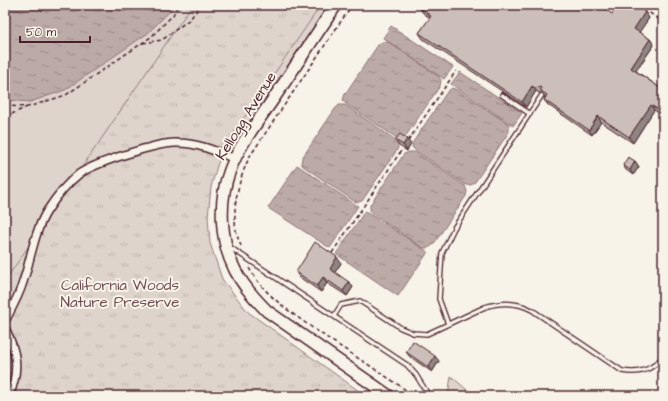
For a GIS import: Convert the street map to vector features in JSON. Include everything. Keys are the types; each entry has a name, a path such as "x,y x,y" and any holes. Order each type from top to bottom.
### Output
{"main road":[{"name":"Kellogg Avenue","path":"336,5 246,139 235,159 225,184 223,221 226,244 229,256 243,284 267,311 389,396"}],"street":[{"path":"5,321 23,283 37,234 47,211 61,191 80,174 93,167 153,146 176,143 192,144 208,148 235,159"},
{"path":"5,328 15,351 16,365 14,382 9,396"}],"lane":[{"path":"502,95 530,114"},
{"path":"448,324 439,299 442,253 454,228 542,95"},
{"path":"226,244 407,365 416,375 429,396"},
{"path":"334,316 341,305 360,301 401,328 414,333 427,334 485,307 494,305 524,305 622,371 636,373 643,371 658,363 663,356"}],"path":[{"path":"5,116 66,95 151,37 173,15 178,5"},
{"path":"141,43 162,40 190,19 201,5"},
{"path":"250,156 352,5"},
{"path":"638,5 663,22"},
{"path":"408,141 456,71"},
{"path":"5,106 28,107"},
{"path":"332,253 401,151"}],"green space":[{"path":"5,5 336,5 235,159 208,148 80,174 47,211 5,321"},
{"name":"California Woods Nature Preserve","path":"192,5 321,5 229,140 218,163 211,187 208,217 210,243 222,279 248,312 366,396 5,396 5,281"},
{"path":"451,376 474,396 448,396"}],"water":[{"path":"5,5 173,5 169,12 148,33 65,90 30,102 5,100"},
{"path":"391,26 453,67 444,79 383,38"},
{"path":"382,42 388,42 438,76 441,80 440,86 405,137 402,139 397,138 346,104 343,100 345,94 378,45"},
{"path":"460,72 522,113 513,126 451,84"},
{"path":"452,88 507,123 509,126 509,132 475,182 471,185 466,185 412,147 413,142 447,92"},
{"path":"339,105 345,105 396,140 399,144 397,150 362,201 358,202 354,201 303,166 301,163 302,158"},
{"path":"415,152 465,186 467,191 466,196 433,245 428,248 423,248 373,214 370,210 370,205 404,154"},
{"path":"297,165 358,206 330,248 268,208"},
{"path":"365,211 428,252 398,296 336,254"}],"building":[{"path":"421,5 599,5 612,14 617,5 635,5 645,12 634,29 650,39 631,68 663,90 663,113 651,105 629,137 598,116 589,130 544,100 547,95 541,91 540,87 535,88 532,86 522,102 419,33 431,16 419,7"},
{"path":"654,5 663,5 663,11"},
{"path":"400,134 407,139 403,145 395,140"},
{"path":"628,157 635,161 630,170 623,165"},
{"path":"315,242 337,257 330,269 349,282 343,291 323,277 317,286 296,272"},
{"path":"413,341 435,356 428,367 406,352"}]}
